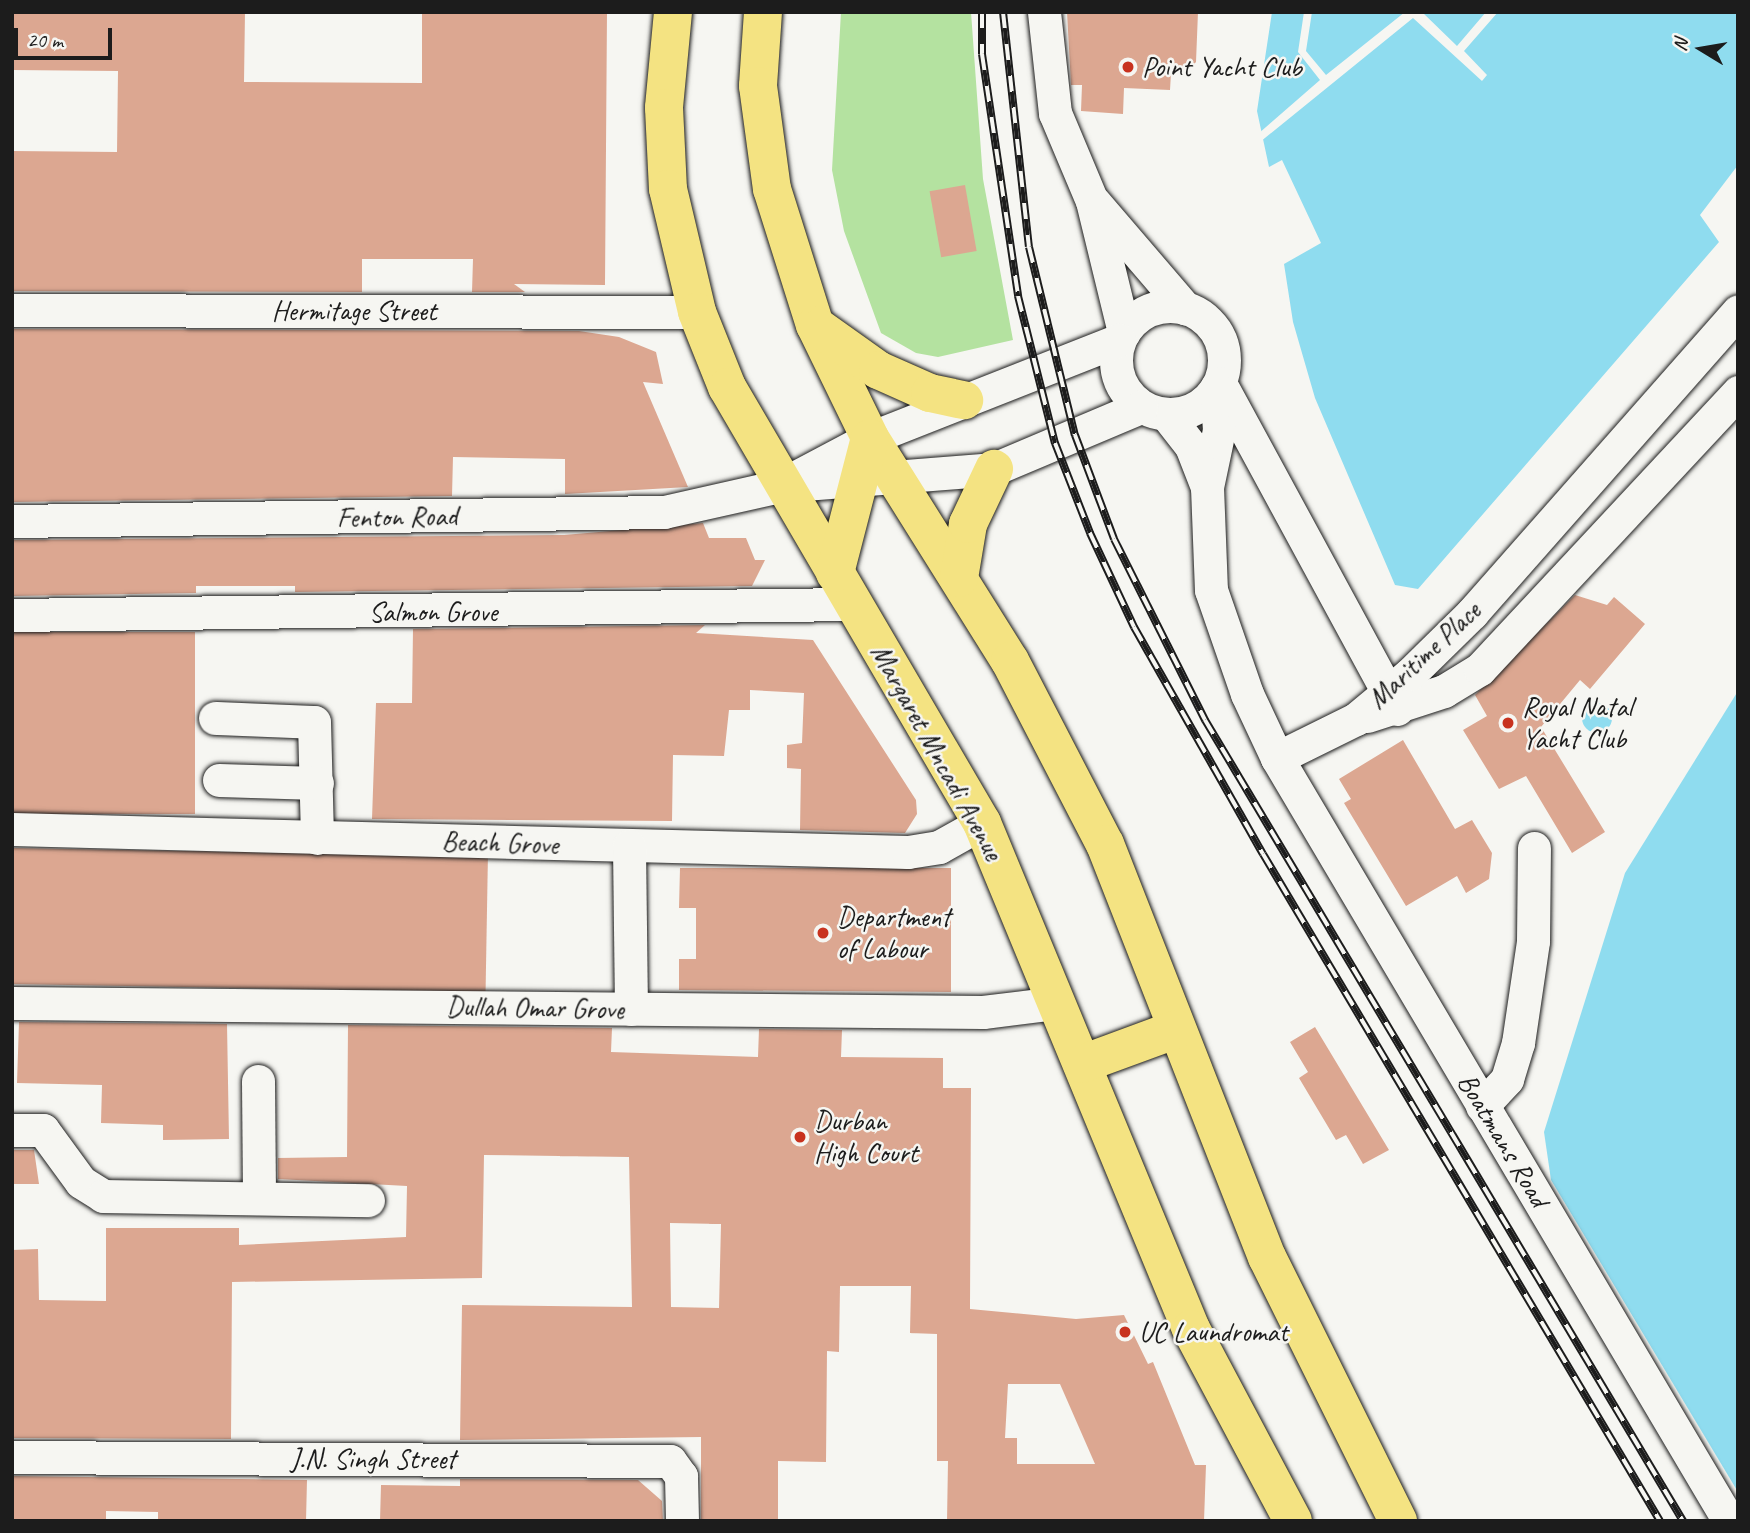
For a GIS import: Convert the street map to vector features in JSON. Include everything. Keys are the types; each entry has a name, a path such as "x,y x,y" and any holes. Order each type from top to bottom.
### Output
{"main road":[{"name":"Margaret Mncadi Avenue","path":"673,12 664,108 667,189 697,312 779,486 844,588 982,822 1191,1329 1293,1521"},
{"path":"763,12 758,86 772,189 815,325 870,438 959,578 1105,844 1267,1257 1398,1521"},
{"path":"815,325 878,370 930,393 964,400"},
{"path":"844,588 856,480 870,438"},
{"path":"959,578 968,524 994,468"},
{"path":"1082,1064 1177,1029"}],"street":[{"path":"1044,12 1055,113 1093,201 1122,336 1116,370 1191,446 1207,487"},
{"path":"1093,201 1185,308 1217,334 1224,362 1217,385 1219,429 1207,487 1211,590 1277,758"},
{"path":"779,486 870,438 1122,336 1144,312 1185,308"},
{"name":"Hermitage Street","path":"12,310 697,312"},
{"name":"Maritime Place","path":"1393,700 1738,311"},
{"path":"1684,372 1738,390"},
{"path":"779,486 994,468 1154,411 1200,405 1217,385"},
{"path":"1217,385 1393,700"},
{"name":"Maritime Place","path":"1277,758 1393,700 1466,678 1504,647 1738,390"},
{"name":"Fenton Road","path":"12,521 664,512 779,486"},
{"name":"Salmon Grove","path":"12,615 844,588"},
{"path":"215,718 314,722 317,838"},
{"name":"Boatmans Road","path":"1277,758 1729,1521"},
{"path":"219,780 317,783"},
{"name":"Beach Grove","path":"12,829 908,852 939,847 982,822"},
{"path":"629,846 631,1009"},
{"path":"1482,1106 1507,1079 1518,1043 1533,941 1534,848"},
{"name":"Dullah Omar Grove","path":"12,1003 991,1012 1056,1003"},
{"path":"258,1081 259,1198"},
{"path":"12,1130 43,1130 81,1182 103,1196 368,1200"},
{"name":"J.N. Singh Street","path":"12,1457 670,1461 681,1476 682,1521"}],"green space":[{"path":"841,12 971,12 983,179 1013,340 938,357 916,353 881,333 844,231 832,170"}],"water":[{"path":"1272,12 1738,12 1738,165 1700,215 1719,242 1418,589 1395,585 1315,398 1293,322 1284,264 1321,243 1282,160 1269,167 1257,111"},
{"path":"1738,691 1738,1492 1551,1180 1544,1132 1625,873"},
{"path":"1597,703 1603,704 1611,712 1611,724 1603,732 1597,733 1591,732 1583,724 1582,718 1583,712 1591,704"}],"pier":[{"path":"1304,12 1312,12 1306,51 1326,75 1405,12 1422,12 1457,46 1486,12 1498,12 1464,51 1487,75 1482,81 1413,18 1260,142 1258,134 1320,80 1298,52"}],"building":[{"path":"12,12 245,12 244,82 422,83 422,12 607,12 605,285 514,284 525,292 472,292 473,259 362,259 362,292 12,291 12,151 117,152 118,71 12,70"},
{"name":"Point Yacht Club","path":"1067,12 1198,12 1196,62 1186,73 1171,73 1170,90 1124,88 1123,114 1081,111 1082,85 1071,85"},
{"path":"965,185 977,251 941,257 930,191"},
{"path":"12,329 579,331 619,337 656,352 663,384 643,382 688,487 565,494 565,459 453,457 452,496 12,502"},
{"path":"703,523 709,538 746,538 755,560 765,560 752,586 295,592 295,586 196,586 196,593 12,596 12,540 564,535"},
{"path":"1575,595 1607,605 1614,597 1645,624 1590,689 1580,680 1541,727 1605,832 1572,853 1526,776 1499,789 1463,730 1487,716 1475,695"},
{"path":"705,625 696,633 813,640 916,800 917,814 905,833 800,830 801,769 787,768 787,745 802,743 804,693 750,690 750,710 729,710 724,756 673,755 672,821 372,819 376,703 412,703 413,629"},
{"path":"12,632 195,632 195,814 12,814"},
{"path":"1403,740 1455,829 1472,820 1492,853 1489,879 1466,893 1457,876 1406,906 1344,803 1351,799 1339,779"},
{"path":"12,848 488,856 486,992 12,984"},
{"name":"Department of Labour","path":"680,868 951,868 951,992 679,990 679,959 696,959 696,908 679,908"},
{"path":"19,1022 227,1024 229,1139 163,1140 163,1125 101,1123 102,1085 17,1083"},
{"path":"348,1025 612,1028 611,1052 758,1057 759,1029 842,1030 841,1057 943,1058 943,1088 971,1088 970,1309 1076,1319 1124,1315 1148,1364 1153,1362 1195,1465 1206,1465 1204,1521 947,1521 948,1461 937,1461 937,1334 910,1333 911,1286 840,1286 839,1352 827,1351 826,1462 778,1461 778,1521 701,1521 701,1437 460,1440 462,1305 632,1307 629,1157 484,1155 482,1278 232,1282 231,1439 12,1438 12,1250 38,1249 39,1300 106,1301 106,1228 239,1228 239,1245 406,1237 407,1186 278,1179 278,1158 347,1157","holes":["670,1223 721,1224 719,1308 671,1307","1008,1384 1060,1384 1095,1464 1017,1464 1017,1438 1005,1438"]},
{"path":"1315,1027 1389,1150 1363,1164 1346,1135 1336,1140 1299,1078 1308,1072 1290,1042"},
{"path":"12,1150 34,1150 39,1184 12,1184"},
{"path":"12,1476 307,1480 306,1521 158,1521 158,1512 106,1511 106,1521 12,1521"},
{"path":"460,1479 638,1480 662,1501 663,1521 380,1521 381,1485 460,1486"}],"railway":[{"path":"982,12 982,54 1018,296 1055,443 1090,533 1134,627 1263,854 1660,1521"},
{"path":"1003,12 1029,247 1075,435 1114,539 1205,720 1683,1521"}],"place":[{"name":"Point Yacht Club","path":"1128,67"},
{"name":"Royal Natal Yacht Club","path":"1508,723"},
{"name":"Department of Labour","path":"823,933"},
{"name":"Durban High Court","path":"800,1137"},
{"name":"UC Laundromat","path":"1125,1332"}]}
